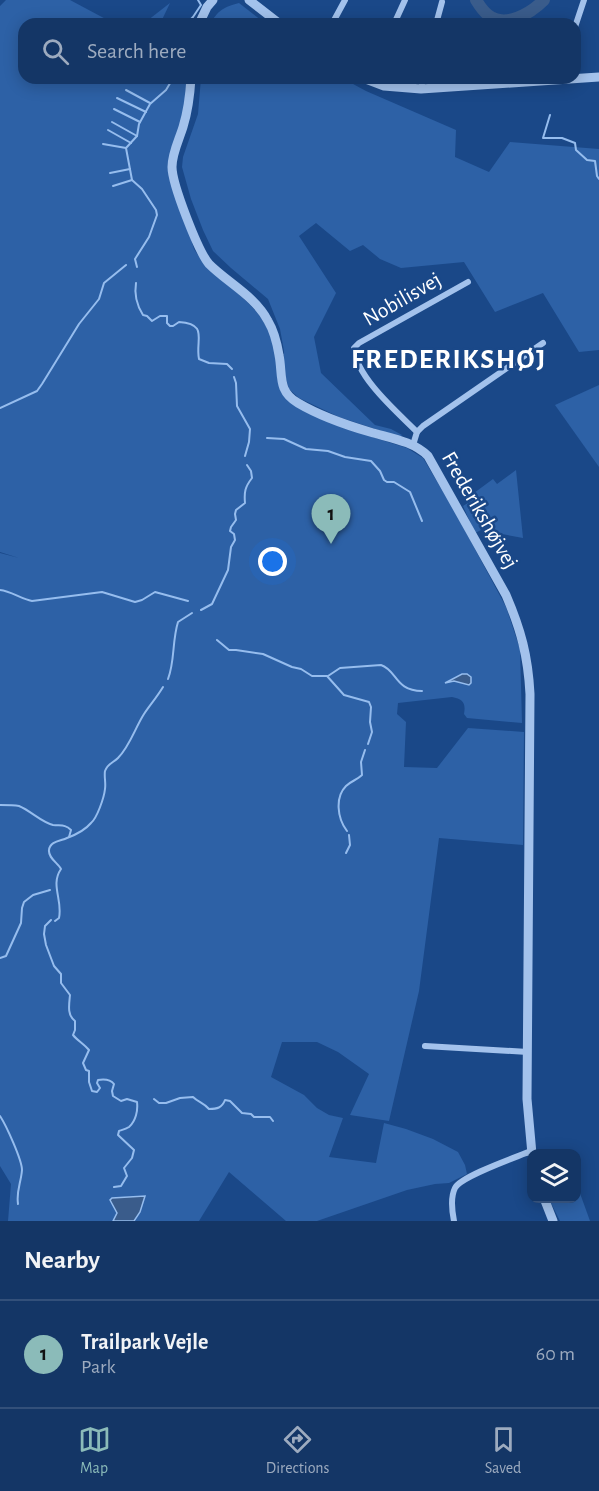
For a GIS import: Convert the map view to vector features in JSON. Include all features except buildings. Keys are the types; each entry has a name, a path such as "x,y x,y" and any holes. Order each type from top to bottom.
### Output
{"street":[{"path":"202,18 213,0"},
{"path":"249,0 272,18"},
{"path":"335,18 345,0"},
{"path":"397,18 405,0"},
{"path":"578,18 584,0"},
{"path":"438,18 442,2"},
{"path":"581,78 599,77"},
{"name":"Frederikshøjvej","path":"191,84 190,99 174,152 172,167 200,252 209,264 255,303 267,319 276,338 281,378 288,394 297,402 329,418 413,445 428,456 506,595 524,641 528,668 530,729 527,1099 532,1149"},
{"path":"379,84 421,90 497,84"},
{"path":"421,90 422,84"},
{"name":"Nobilisvej","path":"417,432 367,380 354,348 359,343 468,282"},
{"path":"413,445 417,432 423,426 543,344"},
{"path":"425,1046 528,1052"},
{"path":"454,1221 452,1200 459,1182 527,1154"},
{"path":"546,1203 553,1221"}],"shaded area":[{"path":"6,0 70,0 104,18 18,18 18,84 187,84 183,114 169,165 194,249 210,270 250,305 266,326 276,356 282,394 288,400 372,437 407,448 423,458 506,607 520,649 522,723 467,718 464,714 463,702 452,697 398,703 397,714 406,722 404,767 437,768 468,728 524,732 523,845 439,838 419,991 389,1121 350,1115 369,1074 338,1052 317,1042 282,1042 271,1077 304,1095 317,1108 329,1115 343,1118 329,1157 376,1163 384,1123 433,1139 458,1152 467,1174 449,1183 407,1190 317,1221 286,1221 229,1172 199,1221 134,1221 140,1212 144,1196 112,1198 110,1200 117,1213 113,1221 8,1221 11,1184 0,1166 0,553 19,558 0,552 0,6"},
{"path":"170,3 163,18 151,18"},
{"path":"239,3 258,18 214,18 229,6"},
{"path":"200,84 353,84 456,130 455,157 489,172 510,142 599,149 599,350 579,352 543,293 495,312 464,262 401,268 380,259 363,245 350,251 316,223 299,236 336,293 314,337 321,373 375,425 391,429 402,435 400,437 339,417 299,398 289,389 284,373 284,351 280,329 268,299 213,251 191,199 182,167 183,157 198,114"},
{"path":"599,385 599,467 555,405"},
{"path":"516,470 523,538 481,530 475,533 463,506 476,498 474,493 493,479 497,484"},
{"path":"462,674 471,677 469,685 454,681 445,683"},
{"path":"145,1196 140,1212 134,1221 113,1221 117,1213 110,1200 112,1198"},
{"path":"581,1196 590,1221 560,1221 551,1203 581,1203"}],"waterway":[{"path":"192,18 201,5 198,0"},
{"path":"476,0 483,10 493,18"},
{"path":"517,18 544,0"},
{"path":"137,267 135,259 149,237 157,215 142,189 132,180 126,148 137,136 139,124 150,104 170,84"},
{"path":"126,90 150,103"},
{"path":"117,98 146,112"},
{"path":"114,109 140,122"},
{"path":"550,115 543,138 562,138 575,143 576,150 587,160 595,161 599,179"},
{"path":"112,122 137,136"},
{"path":"108,130 131,143"},
{"path":"103,144 126,148"},
{"path":"110,173 130,169"},
{"path":"113,186 132,180"},
{"path":"0,408 37,391 79,324 99,299 104,283 126,265"},
{"path":"136,283 136,299 143,315 152,321 160,316 167,316 167,323 170,326 179,322 194,326 199,334 199,359 209,363 227,364 232,369"},
{"path":"234,377 237,406 250,429 245,456"},
{"path":"267,438 284,439 306,449 328,451 345,457 371,461 384,480 394,482 410,492 422,521"},
{"path":"201,610 212,604 228,570 231,547 235,540 234,534 230,531 231,527 236,520 236,510 245,503 246,490 252,478 247,465"},
{"path":"0,590 32,601 102,592 135,602 155,592 188,601"},
{"path":"168,679 178,622 192,613"},
{"path":"217,640 229,650 263,654 301,669 312,676 327,676 344,695 369,702 372,732 368,744"},
{"path":"328,676 340,668 381,665 406,688 422,691"},
{"path":"55,921 59,918 60,911 57,881 61,869 50,855 50,847 80,832 93,820 103,797 106,768 126,748 144,714 163,687"},
{"path":"347,831 339,814 340,796 346,786 362,775 361,762 365,750"},
{"path":"0,805 19,806 49,824 67,827 71,830 69,837"},
{"path":"346,853 350,845 349,835"},
{"path":"0,958 6,956 21,923 24,902 33,895 50,890"},
{"path":"51,920 45,926 46,945 54,966 61,974 61,983 70,995 70,1013 75,1021 73,1035 89,1050 83,1063 89,1071 92,1091 97,1092 100,1088 98,1080 107,1080 114,1084 113,1096 121,1101 127,1099 137,1102 137,1112 133,1122 129,1127 119,1131 118,1135 134,1150 132,1158 124,1168 127,1176 121,1186 114,1187"},
{"path":"154,1099 159,1103 166,1103 180,1098 193,1097 209,1109 219,1108 225,1100 230,1101 242,1113 251,1114 254,1117 270,1117 273,1121"},
{"path":"0,1116 21,1165 18,1204"}],"place":[{"name":"Trailpark Vejle","path":"331,544"}],"district":[{"name":"FREDERIKSHØJ","path":"449,360"}]}
